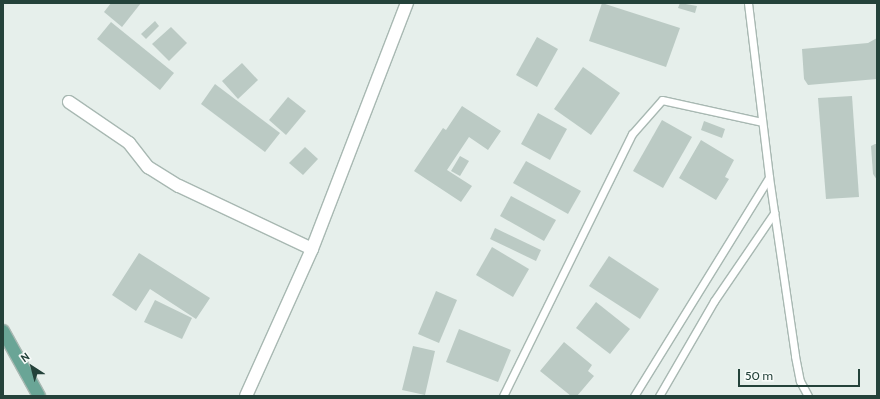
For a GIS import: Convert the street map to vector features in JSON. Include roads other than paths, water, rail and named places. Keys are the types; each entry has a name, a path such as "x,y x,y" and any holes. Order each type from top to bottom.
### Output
{"main road":[{"path":"3,331 39,396"}],"street":[{"path":"246,396 312,249 407,3"},
{"path":"69,102 129,143 148,167 179,186 312,249"}],"lane":[{"path":"748,3 769,177 795,356 800,381 808,396"},
{"path":"503,396 632,134 662,100 762,122"},
{"path":"634,396 769,177"},
{"path":"659,396 714,301 774,213"}]}
